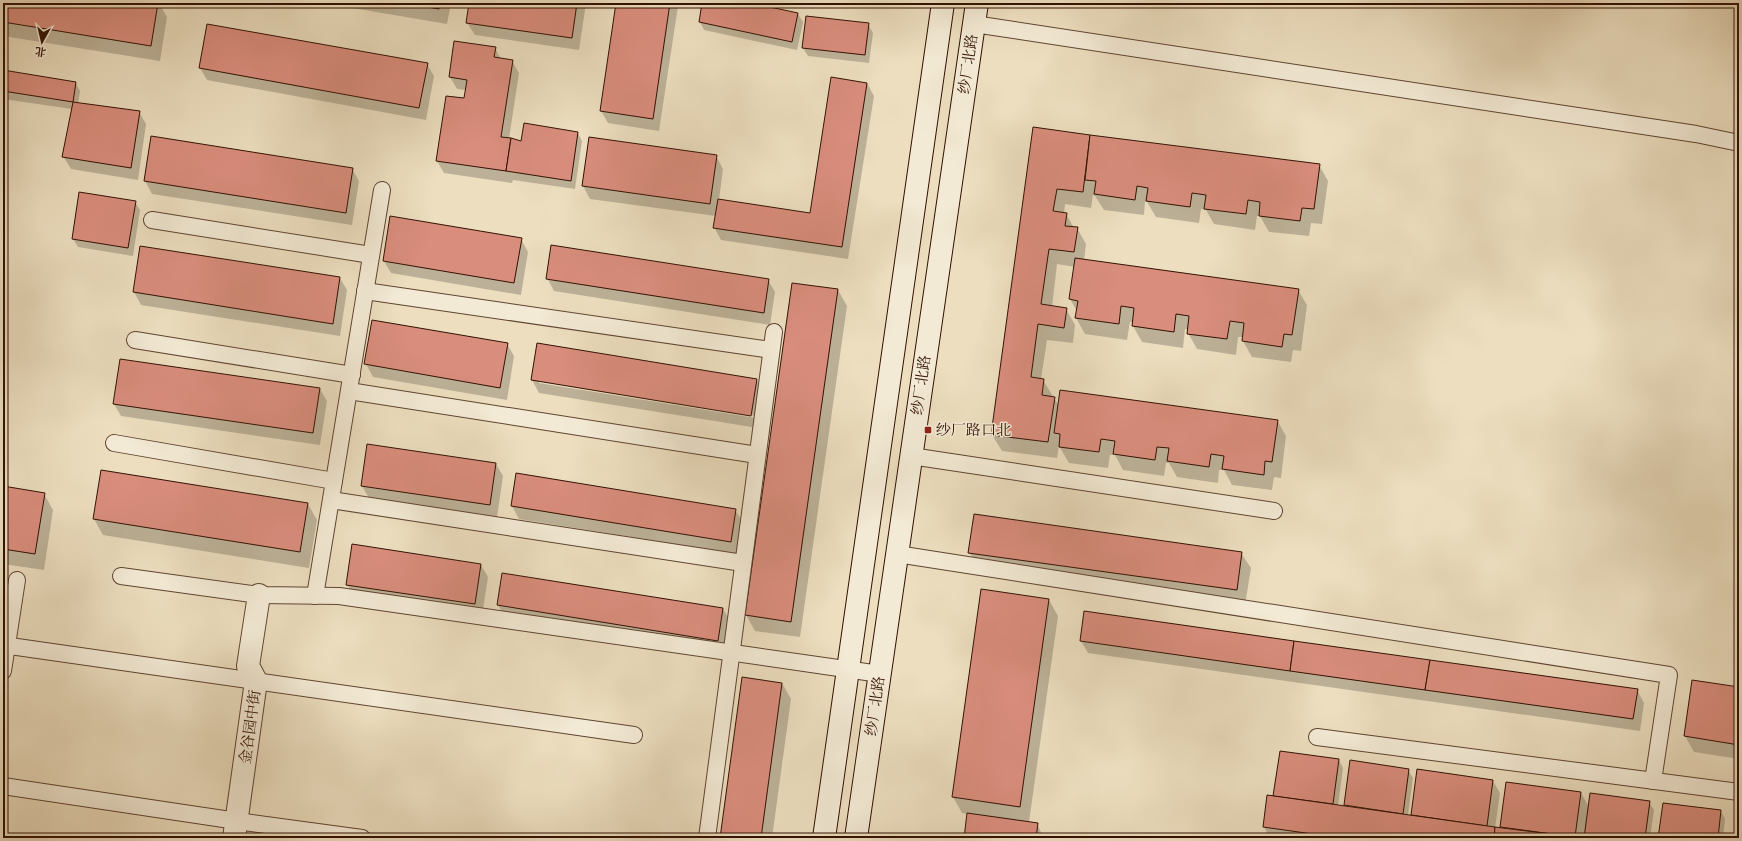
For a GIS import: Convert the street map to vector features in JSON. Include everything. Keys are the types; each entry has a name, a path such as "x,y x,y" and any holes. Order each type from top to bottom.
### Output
{"main road":[{"path":"824,838 943,3"},
{"name":"纱厂北路","path":"856,838 975,13"},
{"name":"金谷园中街","path":"236,830 256,681 248,666 259,595"}],"lane":[{"path":"975,13 1696,134 1739,143"},
{"path":"315,596 382,190"},
{"path":"152,220 371,255"},
{"path":"365,291 771,350"},
{"path":"707,838 730,652 774,332"},
{"path":"135,340 352,375"},
{"path":"349,391 757,455"},
{"path":"114,443 334,481"},
{"path":"911,456 1274,511"},
{"path":"331,500 743,562"},
{"path":"897,554 1670,675 1653,781"},
{"path":"120,576 259,595 339,596 880,674"},
{"path":"3,671 5,645 17,580"},
{"path":"5,645 634,735"},
{"path":"1318,737 1739,792"},
{"path":"3,786 236,830 362,838"}],"building":[{"path":"3,3 158,3 151,46 3,22"},
{"path":"404,3 440,3 439,9"},
{"path":"469,3 577,3 572,38 466,23"},
{"path":"616,3 670,3 653,119 600,111"},
{"path":"702,3 751,3 798,13 792,42 699,22"},
{"path":"806,16 869,23 865,55 802,48"},
{"path":"207,24 428,63 419,108 199,68"},
{"path":"454,41 496,47 494,57 513,60 501,137 511,138 506,171 436,161 446,96 464,98 467,80 449,77"},
{"path":"3,70 76,82 73,102 3,91"},
{"path":"831,77 867,83 842,247 713,228 718,199 810,213"},
{"path":"73,102 140,111 131,168 62,157"},
{"path":"524,123 578,132 571,181 506,171 511,138 521,141"},
{"path":"1033,127 1090,135 1083,192 1057,189 1053,211 1067,213 1065,226 1078,227 1074,252 1049,249 1041,304 1067,308 1064,328 1038,324 1031,377 1044,379 1042,395 1055,397 1048,442 991,435"},
{"path":"1090,135 1320,164 1314,209 1302,208 1300,221 1259,216 1260,202 1248,200 1246,214 1204,209 1206,195 1192,193 1190,207 1146,201 1148,188 1137,186 1135,200 1094,194 1096,181 1085,180"},
{"path":"151,136 353,168 346,213 144,181"},
{"path":"589,137 717,155 710,204 582,186"},
{"path":"79,192 136,201 128,248 72,239"},
{"path":"390,216 522,238 514,283 383,261"},
{"path":"551,245 769,279 764,313 546,279"},
{"path":"140,246 340,277 333,324 133,292"},
{"path":"1075,258 1299,289 1292,335 1284,334 1282,347 1242,341 1244,323 1230,321 1227,339 1187,334 1189,316 1176,314 1174,332 1132,326 1134,308 1121,306 1119,324 1075,318 1078,301 1069,299"},
{"path":"792,283 838,289 791,622 745,615"},
{"path":"372,320 508,343 500,388 364,364"},
{"path":"537,343 757,379 751,416 531,380"},
{"path":"120,359 320,388 313,433 113,404"},
{"path":"1060,390 1278,420 1272,462 1265,461 1264,475 1222,469 1224,456 1211,454 1209,467 1167,461 1169,448 1157,447 1155,460 1113,454 1115,441 1101,439 1099,452 1059,447 1060,434 1054,433"},
{"path":"367,444 496,463 490,505 361,486"},
{"path":"101,470 308,503 300,552 93,519"},
{"path":"516,473 736,509 731,542 511,506"},
{"path":"3,486 45,493 35,554 3,549"},
{"path":"974,514 1242,552 1237,590 968,553"},
{"path":"352,544 481,564 475,604 346,585"},
{"path":"502,573 723,608 718,641 497,605"},
{"path":"981,589 1049,599 1020,807 952,797"},
{"path":"1084,611 1294,641 1290,671 1080,641"},
{"path":"1294,641 1430,660 1425,690 1290,671"},
{"path":"1430,660 1638,689 1633,719 1425,690"},
{"path":"742,677 782,683 761,838 720,838"},
{"path":"1692,680 1739,687 1739,745 1684,736"},
{"path":"1280,751 1339,759 1333,804 1273,796"},
{"path":"1350,760 1409,769 1403,814 1344,805"},
{"path":"1417,769 1493,780 1487,826 1411,815"},
{"path":"1506,782 1581,792 1575,837 1500,827"},
{"path":"1590,793 1650,801 1645,838 1584,838"},
{"path":"1267,795 1495,827 1494,838 1341,838 1263,827"},
{"path":"1663,803 1721,810 1718,838 1658,838"},
{"path":"967,813 1038,823 1036,838 964,838"},
{"path":"1495,827 1575,837 1582,838 1494,838"}],"place":[{"name":"纱厂路口北","path":"928,430"}]}
